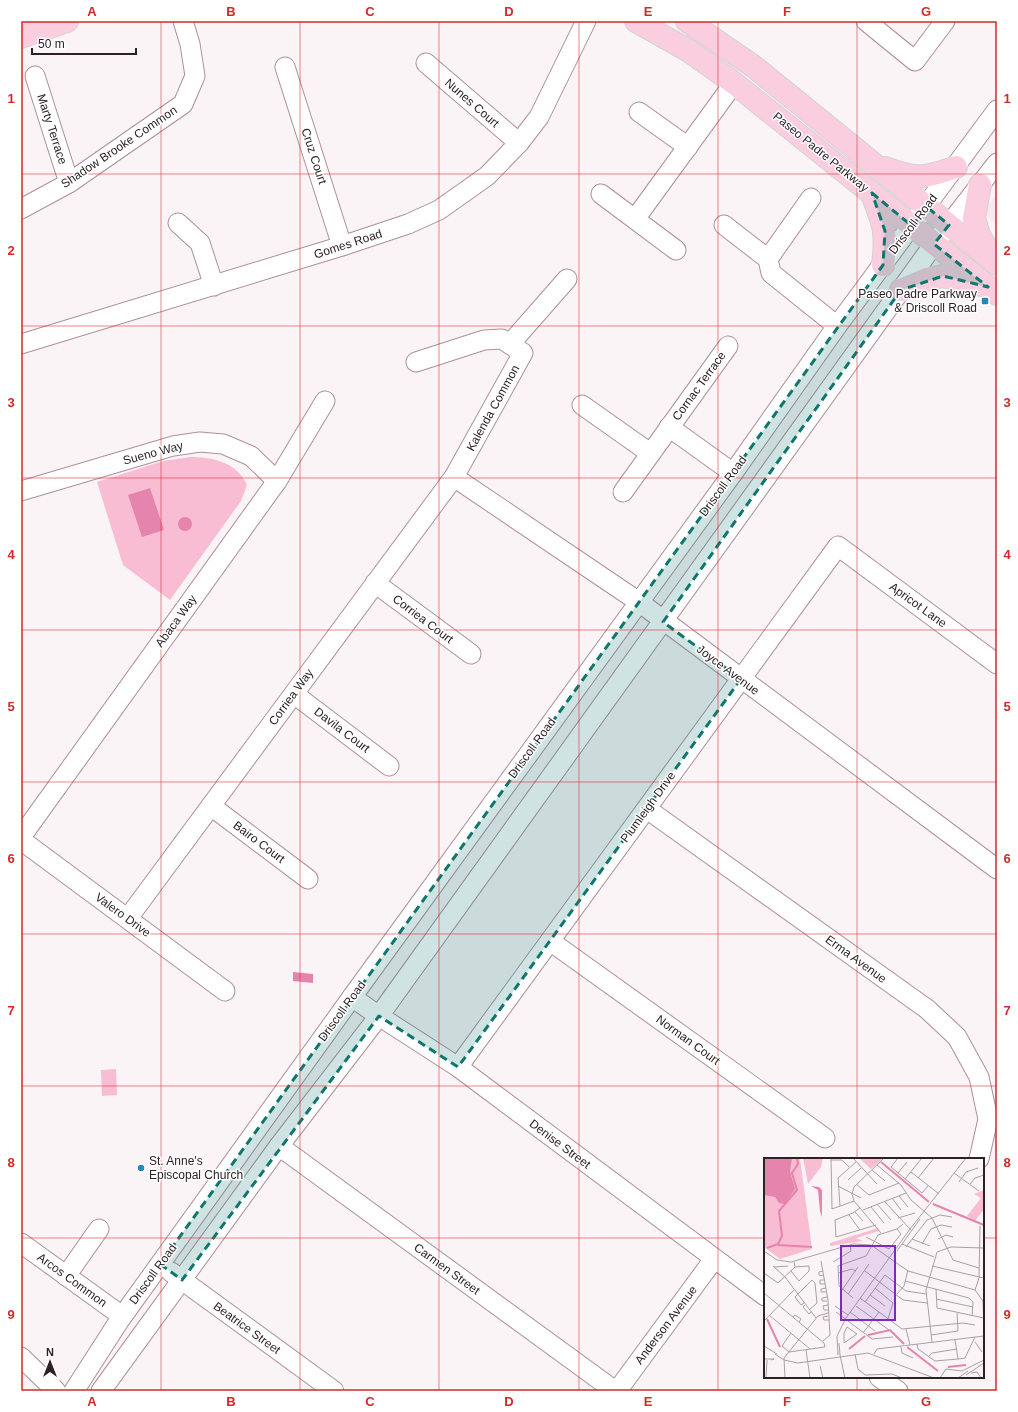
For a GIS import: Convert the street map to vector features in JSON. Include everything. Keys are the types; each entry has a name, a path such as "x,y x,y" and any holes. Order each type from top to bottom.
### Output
{"main road":[{"path":"21,37 66,21"},
{"name":"Paseo Padre Parkway","path":"636,21 689,51 734,83 993,291"},
{"name":"Paseo Padre Parkway","path":"687,21 753,66 876,164 996,263"},
{"path":"876,164 900,174 918,177 931,176 956,167"},
{"path":"980,185 974,218 980,235 996,263"},
{"path":"872,193 884,222 886,240 883,265"},
{"path":"901,290 927,279 943,276 993,291"}],"street":[{"name":"Shadow Brooke Common","path":"21,209 69,183 183,104 195,76 190,44 182,21"},
{"name":"Gomes Road","path":"21,344 342,246 408,224 439,210 487,176 519,143 539,117 586,21"},
{"path":"866,21 915,61 945,21"},
{"name":"Nunes Court","path":"426,63 519,143"},
{"name":"Cruz Court","path":"285,67 342,246"},
{"name":"Marty Terrace","path":"35,76 69,183"},
{"path":"635,219 734,83"},
{"name":"Driscoll Road","path":"74,1391 122,1316 352,996 733,473 837,326 927,207 997,110"},
{"path":"639,112 688,147"},
{"path":"101,1391 279,1146 379,1016 934,244 997,163"},
{"path":"601,194 676,250"},
{"path":"768,259 811,198"},
{"path":"178,223 200,243 214,286"},
{"path":"724,225 768,259 771,273 837,326"},
{"path":"416,362 484,340 502,339 510,344 567,279"},
{"name":"Kalenda Common","path":"454,477 523,353 510,344"},
{"name":"Cornac Terrace","path":"623,492 728,346"},
{"name":"Abaca Way","path":"21,837 277,481 325,401"},
{"path":"582,405 650,453"},
{"name":"Cornac Terrace","path":"669,427 733,473"},
{"name":"Sueno Way","path":"21,491 173,446 200,442 223,444 251,456 277,481"},
{"name":"Joyce Avenue","path":"454,477 639,602 663,622 997,870"},
{"name":"Corriea Way","path":"128,918 454,477"},
{"name":"Apricot Lane","path":"838,546 997,664"},
{"name":"Plumleigh Drive","path":"458,1067 838,546"},
{"name":"Corriea Court","path":"375,583 471,654"},
{"name":"Davila Court","path":"294,694 390,766"},
{"name":"Bairo Court","path":"211,806 308,879"},
{"name":"Erma Avenue","path":"647,809 927,1010 957,1038 980,1077 988,1119 979,1158"},
{"name":"Valero Drive","path":"21,840 225,991"},
{"name":"Norman Court","path":"550,941 825,1138"},
{"name":"Denise Street","path":"352,996 379,1016 458,1067 764,1295"},
{"name":"Carmen Street","path":"279,1146 616,1391"},
{"path":"66,1276 99,1229"},
{"name":"Arcos Common","path":"21,1243 122,1316"},
{"name":"Anderson Avenue","path":"616,1391 714,1259"},
{"name":"Beatrice Street","path":"160,1264 334,1391"},
{"path":"21,1357 56,1391"}],"highlighted area":[{"path":"872,193 912,226 927,207 949,225 934,244 988,287 943,276 901,290 663,622 741,679 458,1067 379,1016 182,1280 160,1264 883,265 885,231"}],"shaded area":[{"path":"997,193 997,227 987,215 988,206"},
{"path":"190,457 207,458 223,462 237,471 243,477 247,485 241,501 170,600 123,565 97,482 163,461"},
{"path":"150,488 164,530 142,537 128,495"},
{"path":"182,517 188,517 192,521 192,527 188,531 182,531 178,527 178,521"},
{"path":"293,972 313,974 313,983 293,981"},
{"path":"116,1069 117,1095 102,1096 101,1070"}],"place":[{"name":"Paseo Padre Parkway & Driscoll Road","path":"985,301"},
{"name":"St. Anne's Episcopal Church","path":"141,1168"}]}
